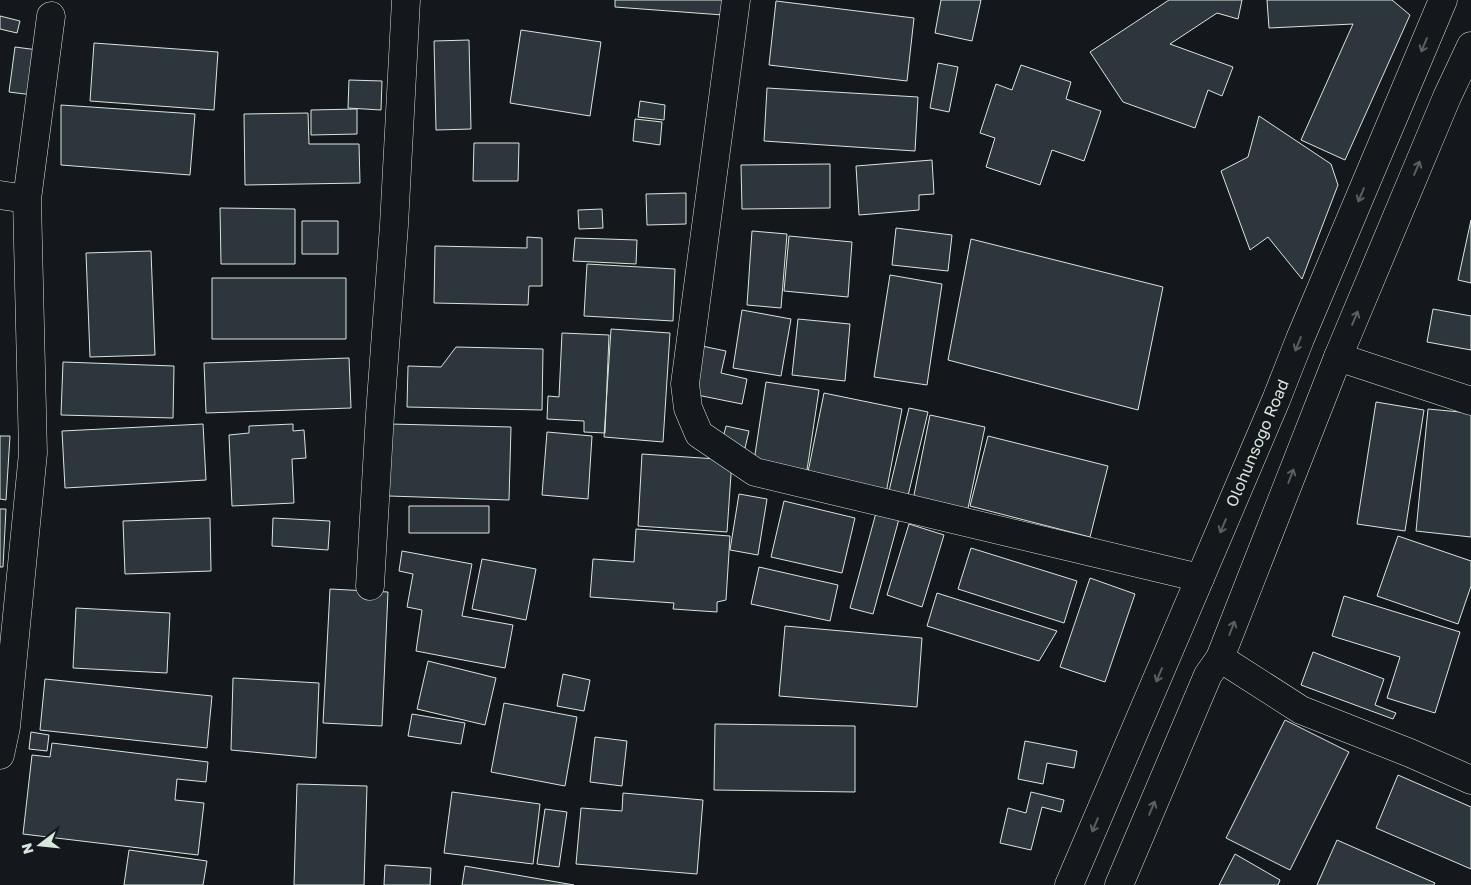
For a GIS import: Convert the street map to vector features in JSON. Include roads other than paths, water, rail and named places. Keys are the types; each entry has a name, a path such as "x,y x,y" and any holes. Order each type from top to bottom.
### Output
{"street":[{"path":"370,586 406,0"},
{"path":"736,0 685,384 688,408 698,434 755,472 1200,578"},
{"name":"Olohunsogo Road","path":"1069,885 1443,0"},
{"path":"0,754 6,726 33,453 27,199 51,16"},
{"path":"1120,885 1208,675 1220,658 1338,357 1447,97 1471,46"},
{"path":"0,195 27,199"},
{"path":"1338,357 1471,401"},
{"path":"1220,658 1301,710 1410,753 1471,780"}]}
